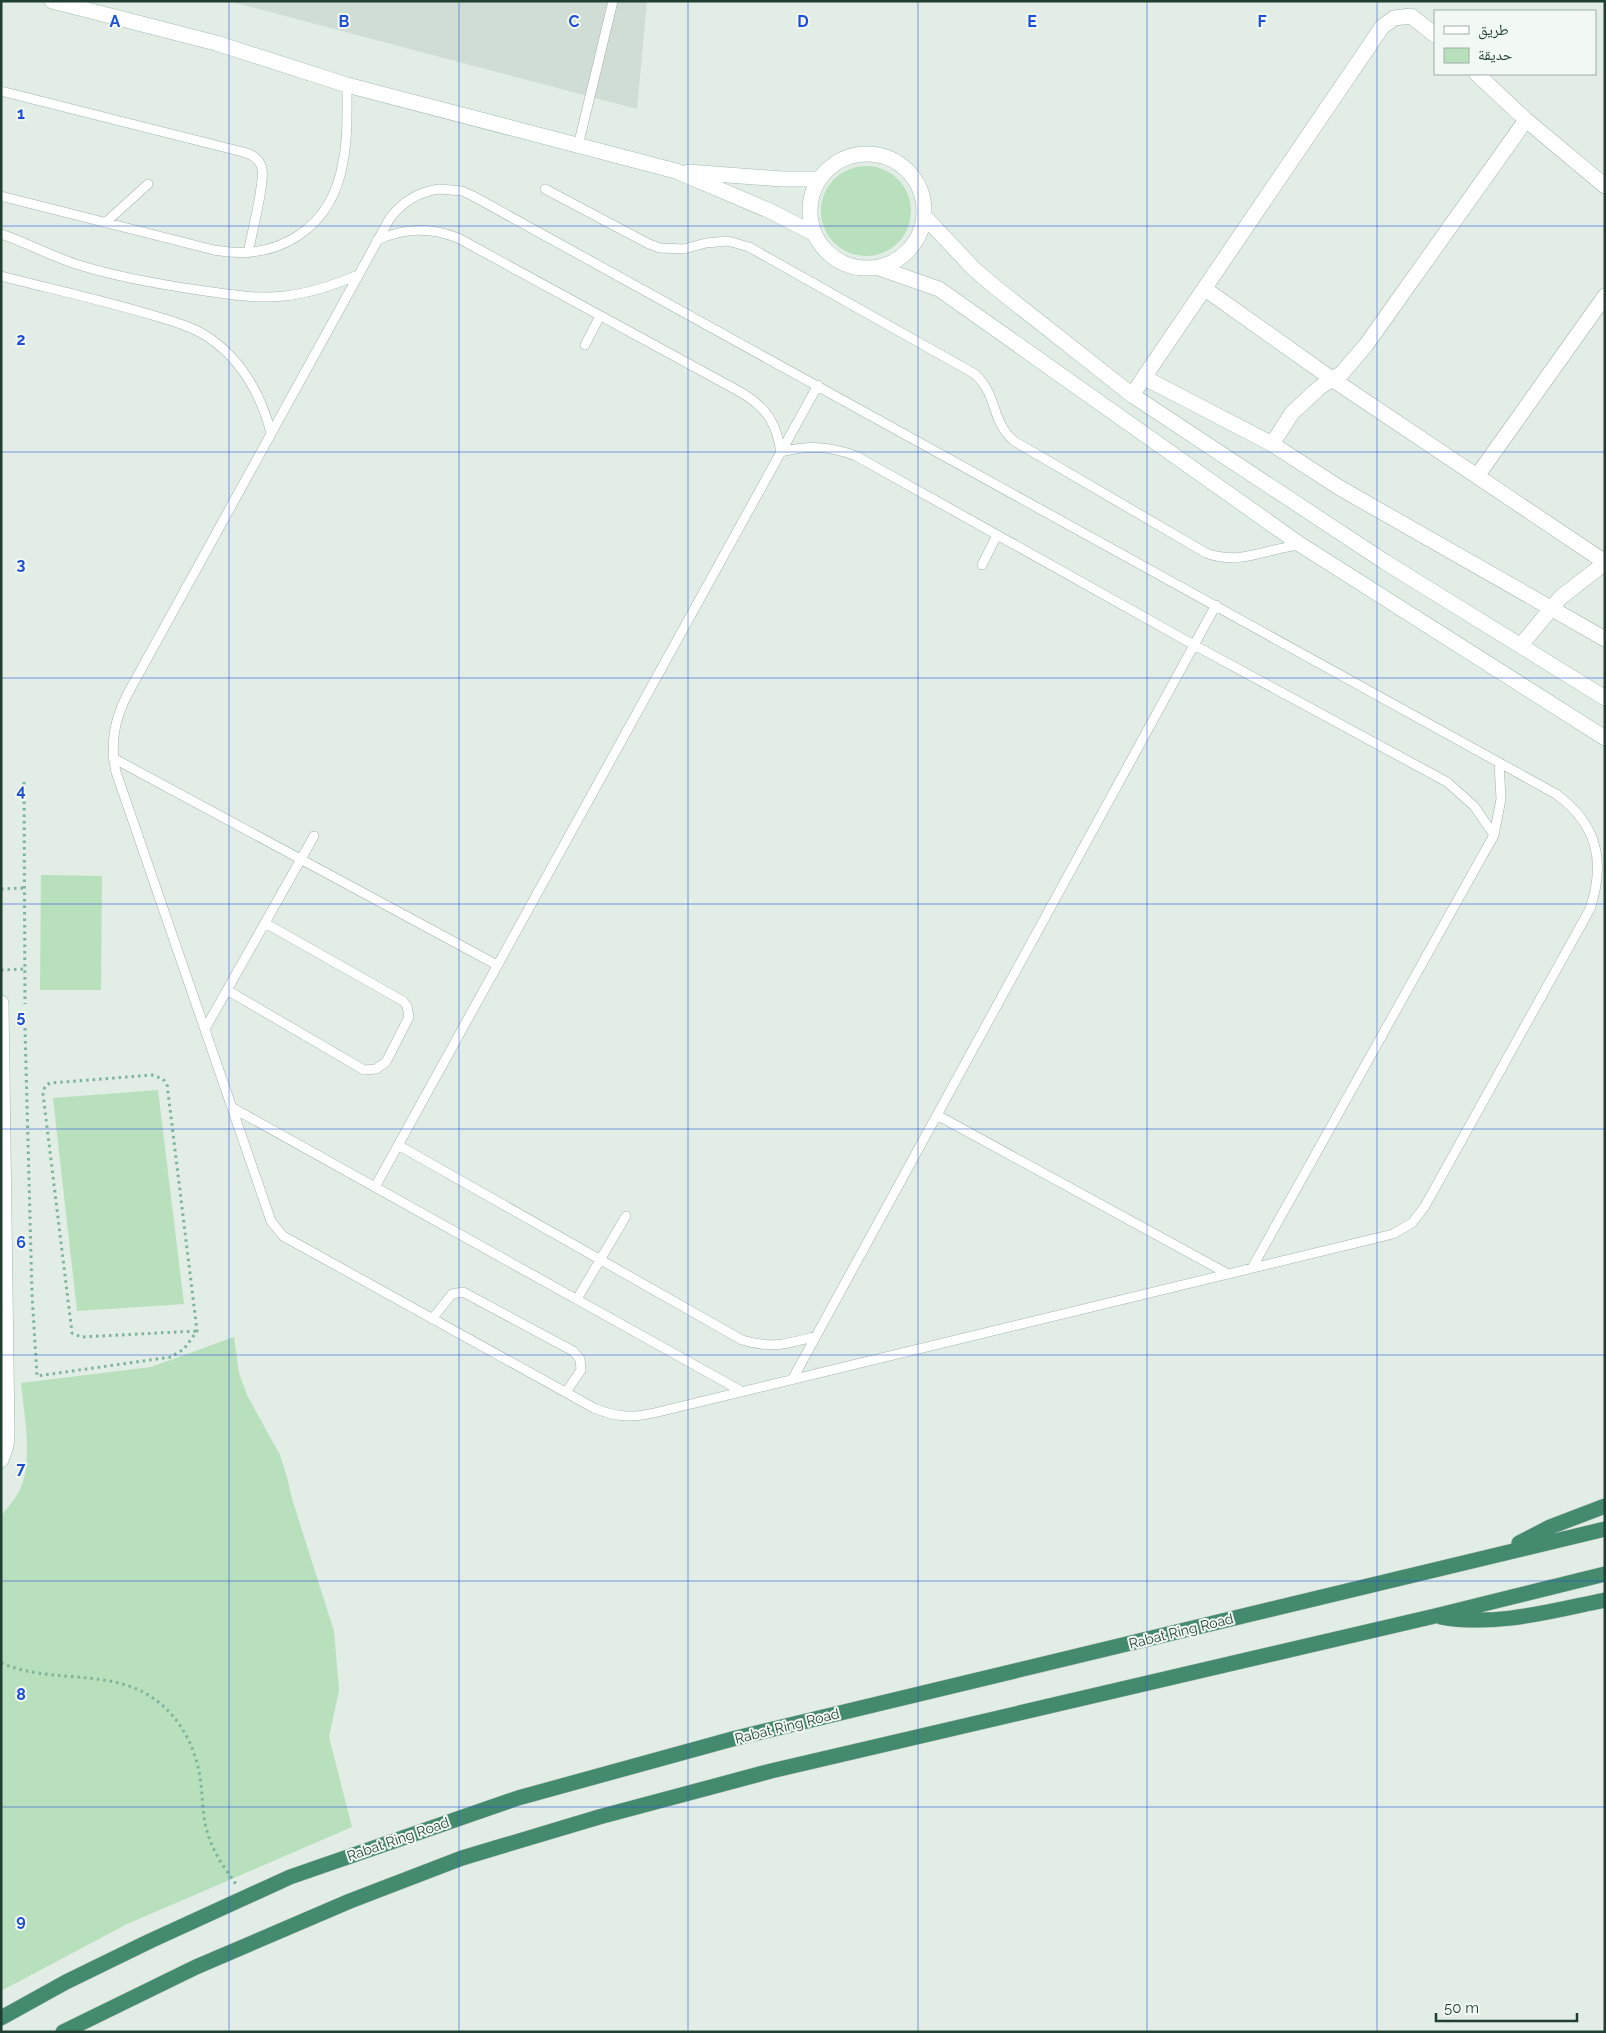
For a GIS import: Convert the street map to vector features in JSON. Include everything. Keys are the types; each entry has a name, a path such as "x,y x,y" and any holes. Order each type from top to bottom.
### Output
{"highway":[{"path":"1498,1554 1550,1527 1605,1506"},
{"name":"Rabat Ring Road","path":"1,2018 91,1969 290,1878 518,1798 736,1738 1605,1529"},
{"path":"63,2032 196,1967 350,1901 462,1858 599,1816 771,1771 1435,1616 1605,1574"},
{"path":"1435,1616 1465,1622 1513,1618 1605,1600"}],"main road":[{"path":"52,1 216,43 347,85 676,172 770,211 813,233"},
{"path":"1132,395 1382,27 1394,18 1411,16 1434,34"},
{"path":"1478,75 1526,120 1605,186"},
{"path":"1272,444 1292,413 1320,387 1342,373 1366,346 1526,120"},
{"path":"879,268 893,263 905,255 915,244 924,216 923,198 916,180 903,166 886,157 868,154 849,156 832,165 819,179 812,192 809,205 809,220 813,233 829,254 844,264 861,268 879,268 939,289 1301,545 1605,738"},
{"path":"676,172 782,179 819,179"},
{"path":"924,216 974,269 994,287 1132,395 1386,562 1605,698"},
{"path":"1205,289 1332,379 1605,562 1561,597 1521,646"},
{"path":"1477,476 1605,296"},
{"path":"1145,378 1272,444 1340,488 1605,639"},
{"path":"1,1003 3,1276 7,1434 6,1446 1,1460"}],"lane":[{"path":"578,146 613,1"},
{"path":"1,196 231,254 265,251 297,237 310,227 327,206 338,182 346,146 347,85"},
{"path":"1,91 243,152 255,158 260,163 263,176 248,254"},
{"path":"105,223 148,184"},
{"path":"439,189 462,191 818,385 1499,762 1556,794 1581,815 1590,829 1599,861 1596,894 1590,909 1426,1206 1412,1223 1393,1234 743,1392 642,1416 630,1417 605,1413 283,1236 271,1221 116,772 112,741 114,725 120,710 377,240 397,209 416,195 439,189"},
{"path":"545,189 649,244 666,249 684,249 706,243 728,241 739,243 758,252 975,374 989,391 1002,428 1014,441 1206,553 1216,557 1238,559 1274,549 1301,545"},
{"path":"377,240 393,233 409,230 442,232 458,238 744,394 758,404 770,418 778,434 781,452"},
{"path":"1,234 78,265 136,280 233,295 259,297 301,294 334,285 358,275"},
{"path":"1,276 128,308 191,328 209,338 227,352 256,389 265,410 271,433"},
{"path":"585,345 600,316"},
{"path":"375,1187 818,385"},
{"path":"781,452 800,447 819,446 847,453 1194,645 1447,782 1474,806 1494,835"},
{"path":"982,565 997,535"},
{"path":"792,1380 1216,605"},
{"path":"113,758 497,965"},
{"path":"1252,1268 1494,835 1501,799 1499,762"},
{"path":"205,1029 314,836"},
{"path":"227,990 364,1070 376,1069 386,1062 409,1017 407,1006 403,1001 265,924"},
{"path":"232,1108 743,1392"},
{"path":"937,1115 1228,1274"},
{"path":"398,1145 742,1340 784,1345 816,1336"},
{"path":"577,1299 626,1216"},
{"path":"432,1319 452,1294 462,1292 573,1351 577,1354 581,1364 580,1370 566,1392"}],"path":[{"path":"24,782 25,1004"},
{"path":"1,889 24,888"},
{"path":"1,970 24,969"},
{"path":"25,1028 32,1275 37,1376 171,1357 184,1349 197,1331 167,1084 163,1079 152,1075 50,1083 46,1086 43,1094 72,1333 81,1338 197,1331"},
{"path":"1,1663 30,1672 96,1679 132,1687 153,1699 172,1714 187,1736 197,1763 207,1834 221,1862 246,1898"}],"shaded area":[{"path":"228,1 647,1 637,109"}],"green space":[{"path":"866,166 883,169 898,179 908,194 911,211 908,228 898,243 883,253 866,256 849,253 834,243 824,228 821,211 824,194 834,179 849,169"},
{"path":"41,875 102,876 101,990 40,990"},
{"path":"158,1090 184,1304 77,1311 53,1098"},
{"path":"234,1337 239,1373 247,1395 280,1455 334,1631 339,1690 329,1737 352,1827 127,1924 1,1991 1,1516 19,1491 25,1475 27,1436 21,1383 151,1367"}]}
